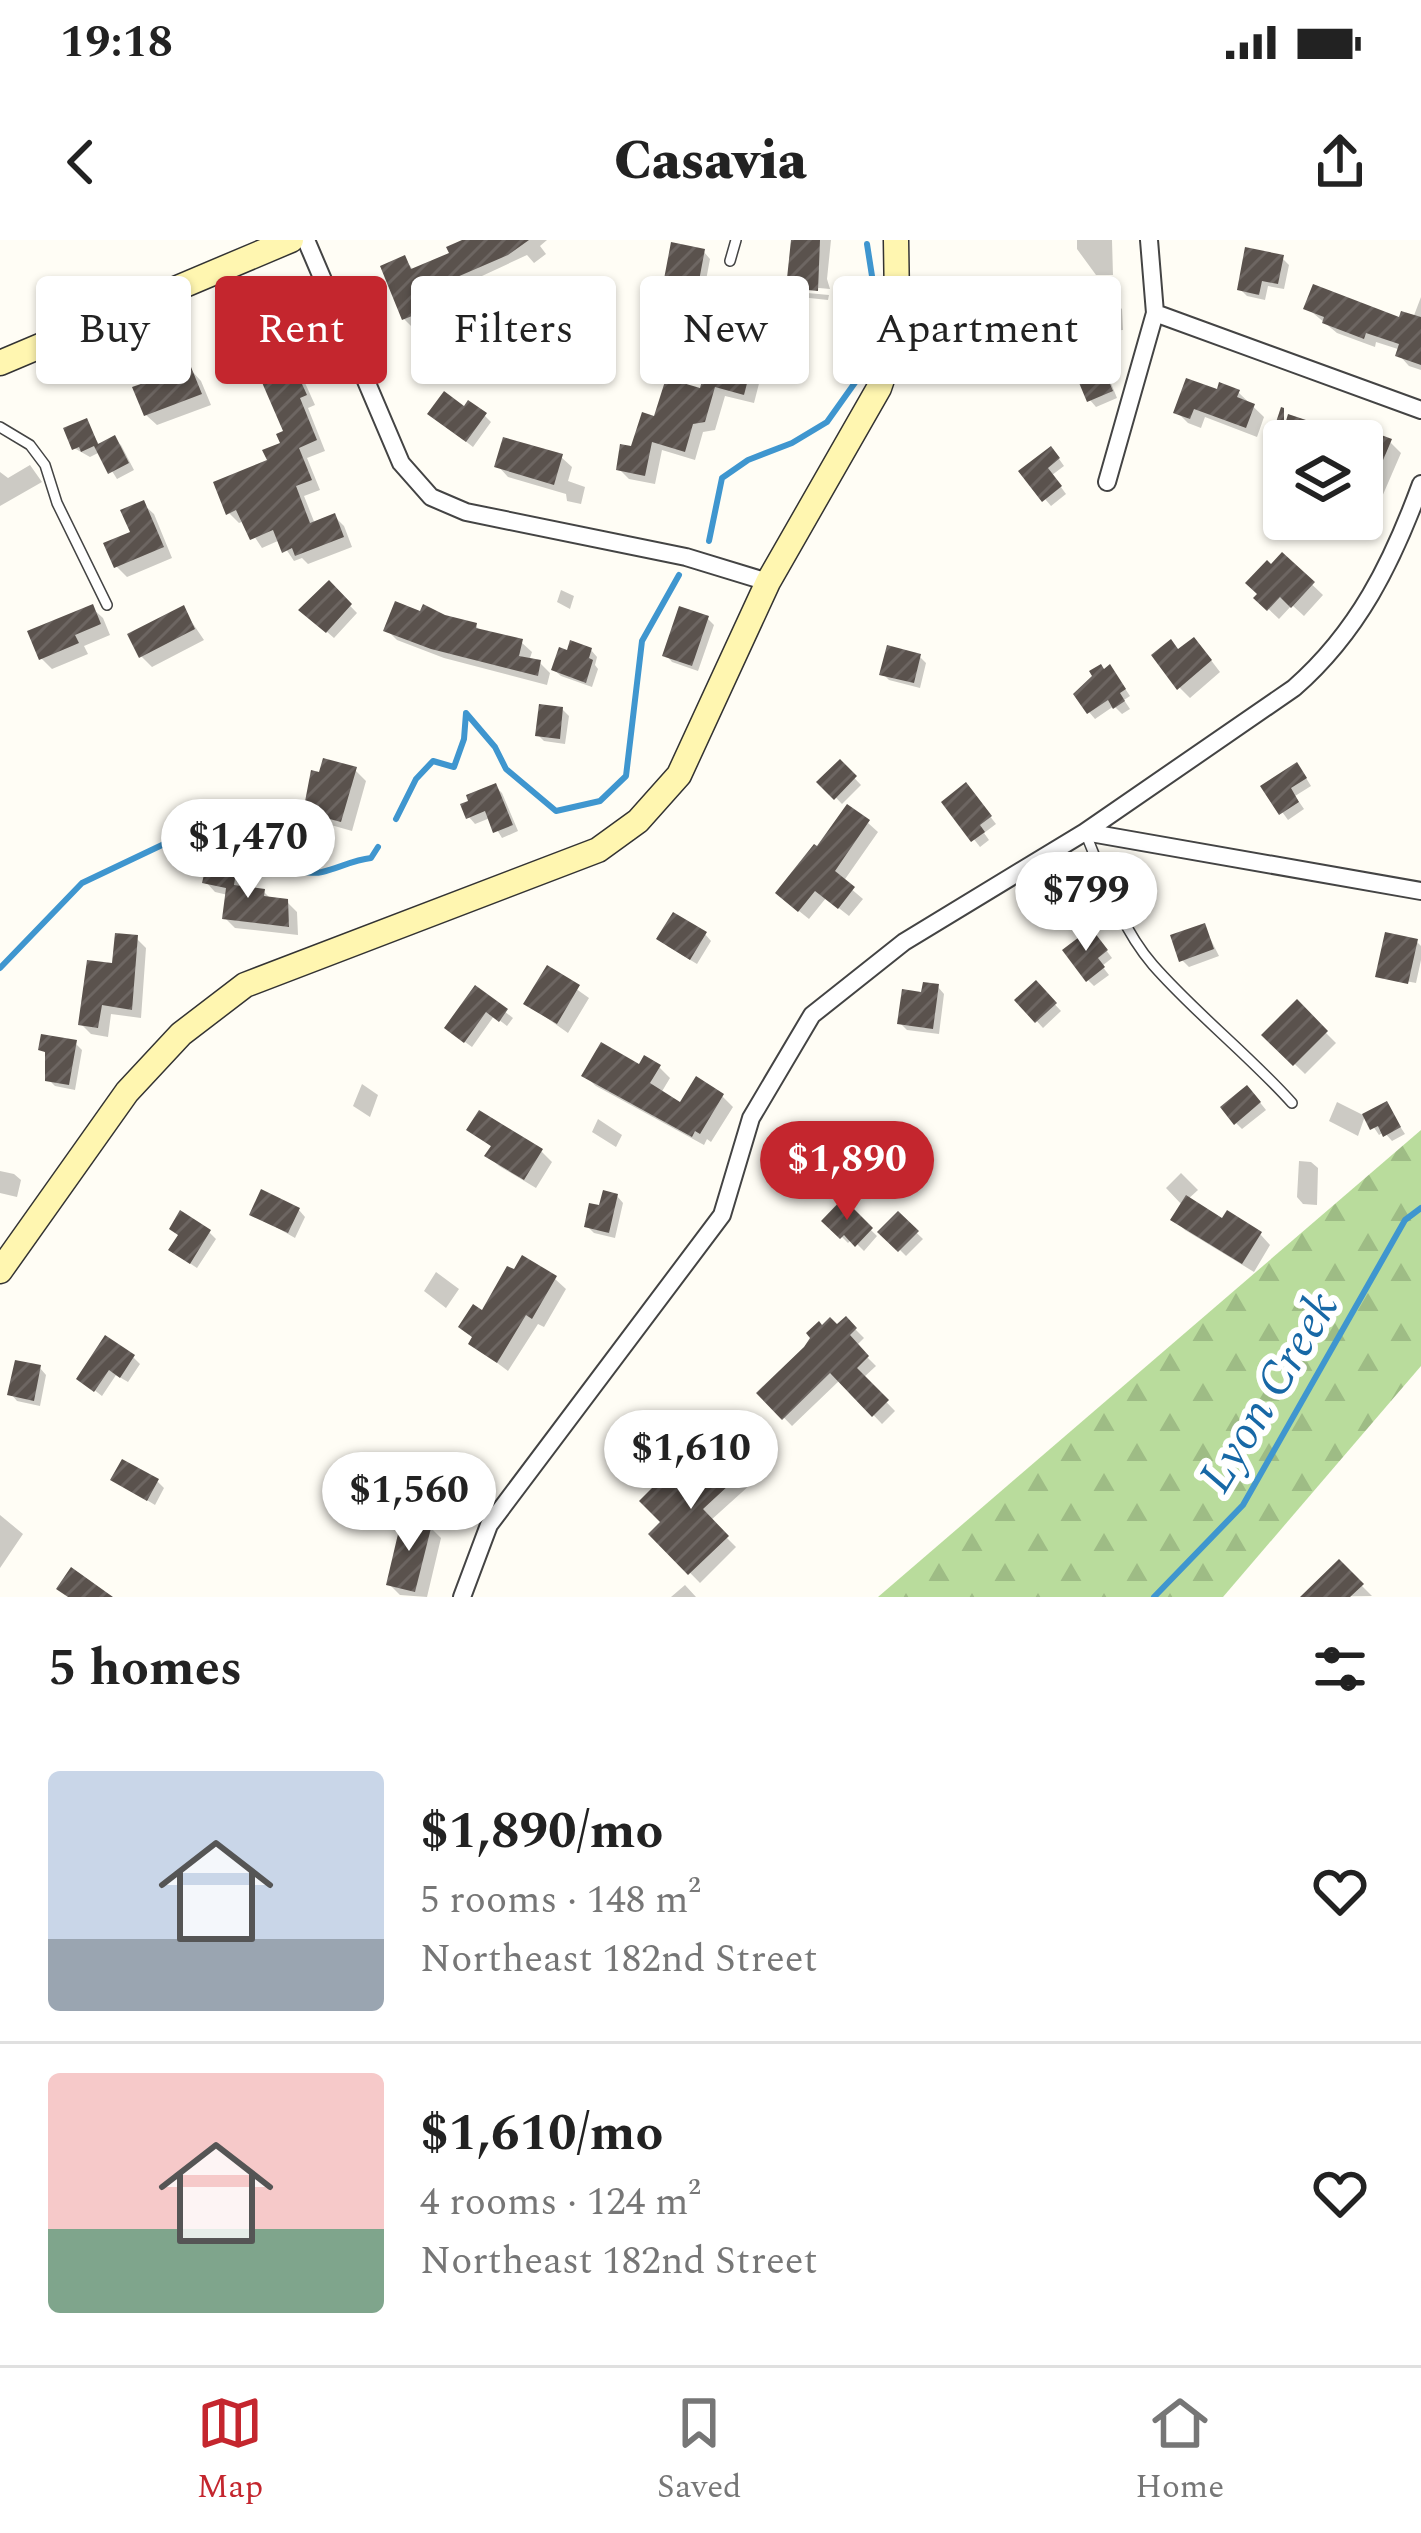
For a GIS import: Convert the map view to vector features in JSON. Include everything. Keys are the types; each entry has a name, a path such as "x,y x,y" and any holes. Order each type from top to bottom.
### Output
{"street":[{"path":"0,363 291,240"},
{"path":"306,240 400,463 430,497 466,512 694,560 768,583"},
{"path":"0,1271 127,1092 181,1034 245,985 598,850 638,821 679,775 768,583 879,388 895,326 896,240"},
{"path":"1107,482 1155,313 1149,240"},
{"path":"1155,313 1421,410"},
{"path":"462,1597 489,1526 722,1215 751,1118 812,1015 904,942 1085,832 1294,688 1325,661 1375,590 1421,484"},
{"path":"1085,832 1421,891"}],"lane":[{"path":"730,261 736,240"},
{"path":"0,427 30,445 45,465 57,503 107,604"},
{"path":"1085,832 1124,919 1150,962 1292,1103"}],"green space":[{"path":"1421,1130 1421,1366 1223,1597 878,1597"}],"building":[{"path":"462,240 529,240 508,255 459,276 411,276 411,316 402,320 380,266 405,255 411,269 449,253 446,247"},
{"path":"791,240 820,240 818,291 809,290 809,276 787,276"},
{"path":"671,242 705,249 700,276 665,276"},
{"path":"1245,247 1284,255 1278,284 1262,281 1259,295 1237,290"},
{"path":"1313,284 1399,317 1401,311 1421,317 1421,365 1395,356 1399,344 1366,333 1364,339 1322,323 1324,317 1303,309"},
{"path":"191,367 202,394 144,416 132,387 191,384"},
{"path":"1186,378 1217,389 1219,382 1240,390 1237,397 1255,404 1246,428 1194,409 1190,419 1173,413"},
{"path":"263,384 302,384 307,395 300,398 317,440 299,448 312,480 296,486 310,523 335,513 344,537 295,556 292,548 282,553 273,530 250,540 236,510 226,515 213,482 267,460 262,450 280,443 276,434 283,431"},
{"path":"664,384 700,388 701,384 747,384 744,395 715,387 705,422 693,424 685,452 652,442 645,476 616,470 620,444 631,446 642,412 654,416"},
{"path":"1080,384 1110,384 1113,391 1087,402"},
{"path":"444,391 464,406 468,400 487,413 466,442 427,414"},
{"path":"87,418 98,444 115,435 129,463 108,474 94,446 72,450 63,428"},
{"path":"1383,436 1392,439 1383,460"},
{"path":"503,437 563,454 554,485 494,467"},
{"path":"1051,446 1060,458 1048,468 1062,486 1042,502 1018,471"},
{"path":"144,500 164,547 114,568 103,543 130,532 120,510"},
{"path":"1282,552 1315,582 1291,608 1280,597 1267,611 1245,583"},
{"path":"329,580 352,604 326,633 298,610"},
{"path":"395,601 420,611 423,604 477,623 476,628 523,639 519,656 541,660 538,676 431,649 383,631"},
{"path":"93,604 101,624 75,635 79,643 39,660 27,631"},
{"path":"184,605 195,629 139,658 127,634"},
{"path":"679,606 709,616 692,666 662,656"},
{"path":"1194,637 1212,660 1177,690 1151,655 1171,639 1178,649"},
{"path":"570,640 592,648 586,683 551,670 559,647 567,650"},
{"path":"887,645 921,654 914,683 879,675"},
{"path":"1101,664 1104,669 1110,664 1126,689 1120,693 1125,701 1113,709 1108,700 1087,714 1073,694 1092,676 1089,671"},
{"path":"539,704 563,707 560,739 535,736"},
{"path":"323,758 357,767 341,822 303,812 311,770 319,772"},
{"path":"840,759 857,776 834,800 816,782"},
{"path":"1297,762 1307,778 1291,788 1299,802 1279,815 1260,786"},
{"path":"966,782 992,816 980,825 985,832 971,842 941,802"},
{"path":"496,783 513,825 493,833 485,811 466,819 460,804 468,801 466,795"},
{"path":"847,804 870,820 835,871 855,887 838,909 815,891 798,912 775,893"},
{"path":"206,866 236,872 234,885 265,889 264,896 288,899 289,927 222,919 226,888 202,883"},
{"path":"673,912 707,932 690,960 656,939"},
{"path":"1205,923 1214,949 1179,962 1170,935"},
{"path":"1091,928 1108,950 1098,958 1105,967 1086,982 1062,950"},
{"path":"1385,932 1418,939 1408,984 1375,977"},
{"path":"115,933 138,935 132,1010 102,1005 98,1028 78,1025 87,960 112,963"},
{"path":"547,965 580,985 557,1024 523,1004"},
{"path":"1036,980 1057,1003 1035,1023 1014,1000"},
{"path":"923,982 939,984 933,1029 897,1024 902,989 921,992"},
{"path":"475,985 508,1009 499,1022 486,1012 464,1043 444,1028"},
{"path":"1297,999 1328,1031 1293,1066 1261,1035"},
{"path":"41,1034 77,1040 69,1085 45,1081 45,1052 38,1050"},
{"path":"601,1042 639,1064 644,1055 661,1065 650,1083 680,1102 696,1076 724,1094 700,1134 695,1131 692,1137 581,1076"},
{"path":"1247,1085 1261,1102 1234,1125 1220,1107"},
{"path":"1387,1101 1401,1127 1383,1137 1378,1126 1370,1130 1362,1114"},
{"path":"479,1110 543,1149 524,1180 484,1156 491,1146 466,1130"},
{"path":"261,1189 300,1208 288,1233 249,1215"},
{"path":"603,1190 618,1194 609,1233 584,1227 589,1203 599,1205"},
{"path":"1186,1195 1222,1218 1227,1210 1262,1232 1242,1264 1170,1220"},
{"path":"843,1198 873,1228 855,1247 821,1221"},
{"path":"180,1210 211,1230 190,1264 168,1250 178,1235 169,1229"},
{"path":"898,1211 919,1231 898,1252 877,1232"},
{"path":"522,1255 557,1276 532,1319 526,1315 497,1363 468,1344 472,1337 458,1327 473,1304 482,1310 507,1266 514,1269"},
{"path":"846,1316 857,1328 850,1335 869,1356 857,1368 889,1400 872,1417 830,1373 782,1420 756,1393 804,1347 810,1338 806,1333 819,1321 822,1325 830,1317 837,1324"},
{"path":"105,1335 135,1355 120,1378 109,1370 94,1392 76,1379"},
{"path":"15,1360 41,1365 34,1401 7,1395"},
{"path":"721,1448 743,1472 703,1509 729,1536 688,1575 648,1534 660,1522 639,1501 662,1478 667,1483 672,1478 680,1486"},
{"path":"122,1459 159,1479 147,1501 110,1480"},
{"path":"402,1517 432,1524 415,1592 386,1585"},
{"path":"1339,1559 1364,1584 1350,1597 1300,1597"},
{"path":"71,1567 113,1597 68,1597 56,1589"}],"waterway":[{"path":"709,541 722,478 748,460 792,443 827,422 859,377 864,301 872,276 867,244"},
{"path":"396,819 416,779 433,761 454,767 464,739 466,713 495,747 506,769 556,811 600,801 626,776 642,641 679,575"},
{"path":"0,968 82,883 202,826 254,868 273,864 322,872 371,858 378,847"},
{"name":"Lyon Creek","path":"1154,1597 1243,1505 1405,1220 1421,1208"}]}
